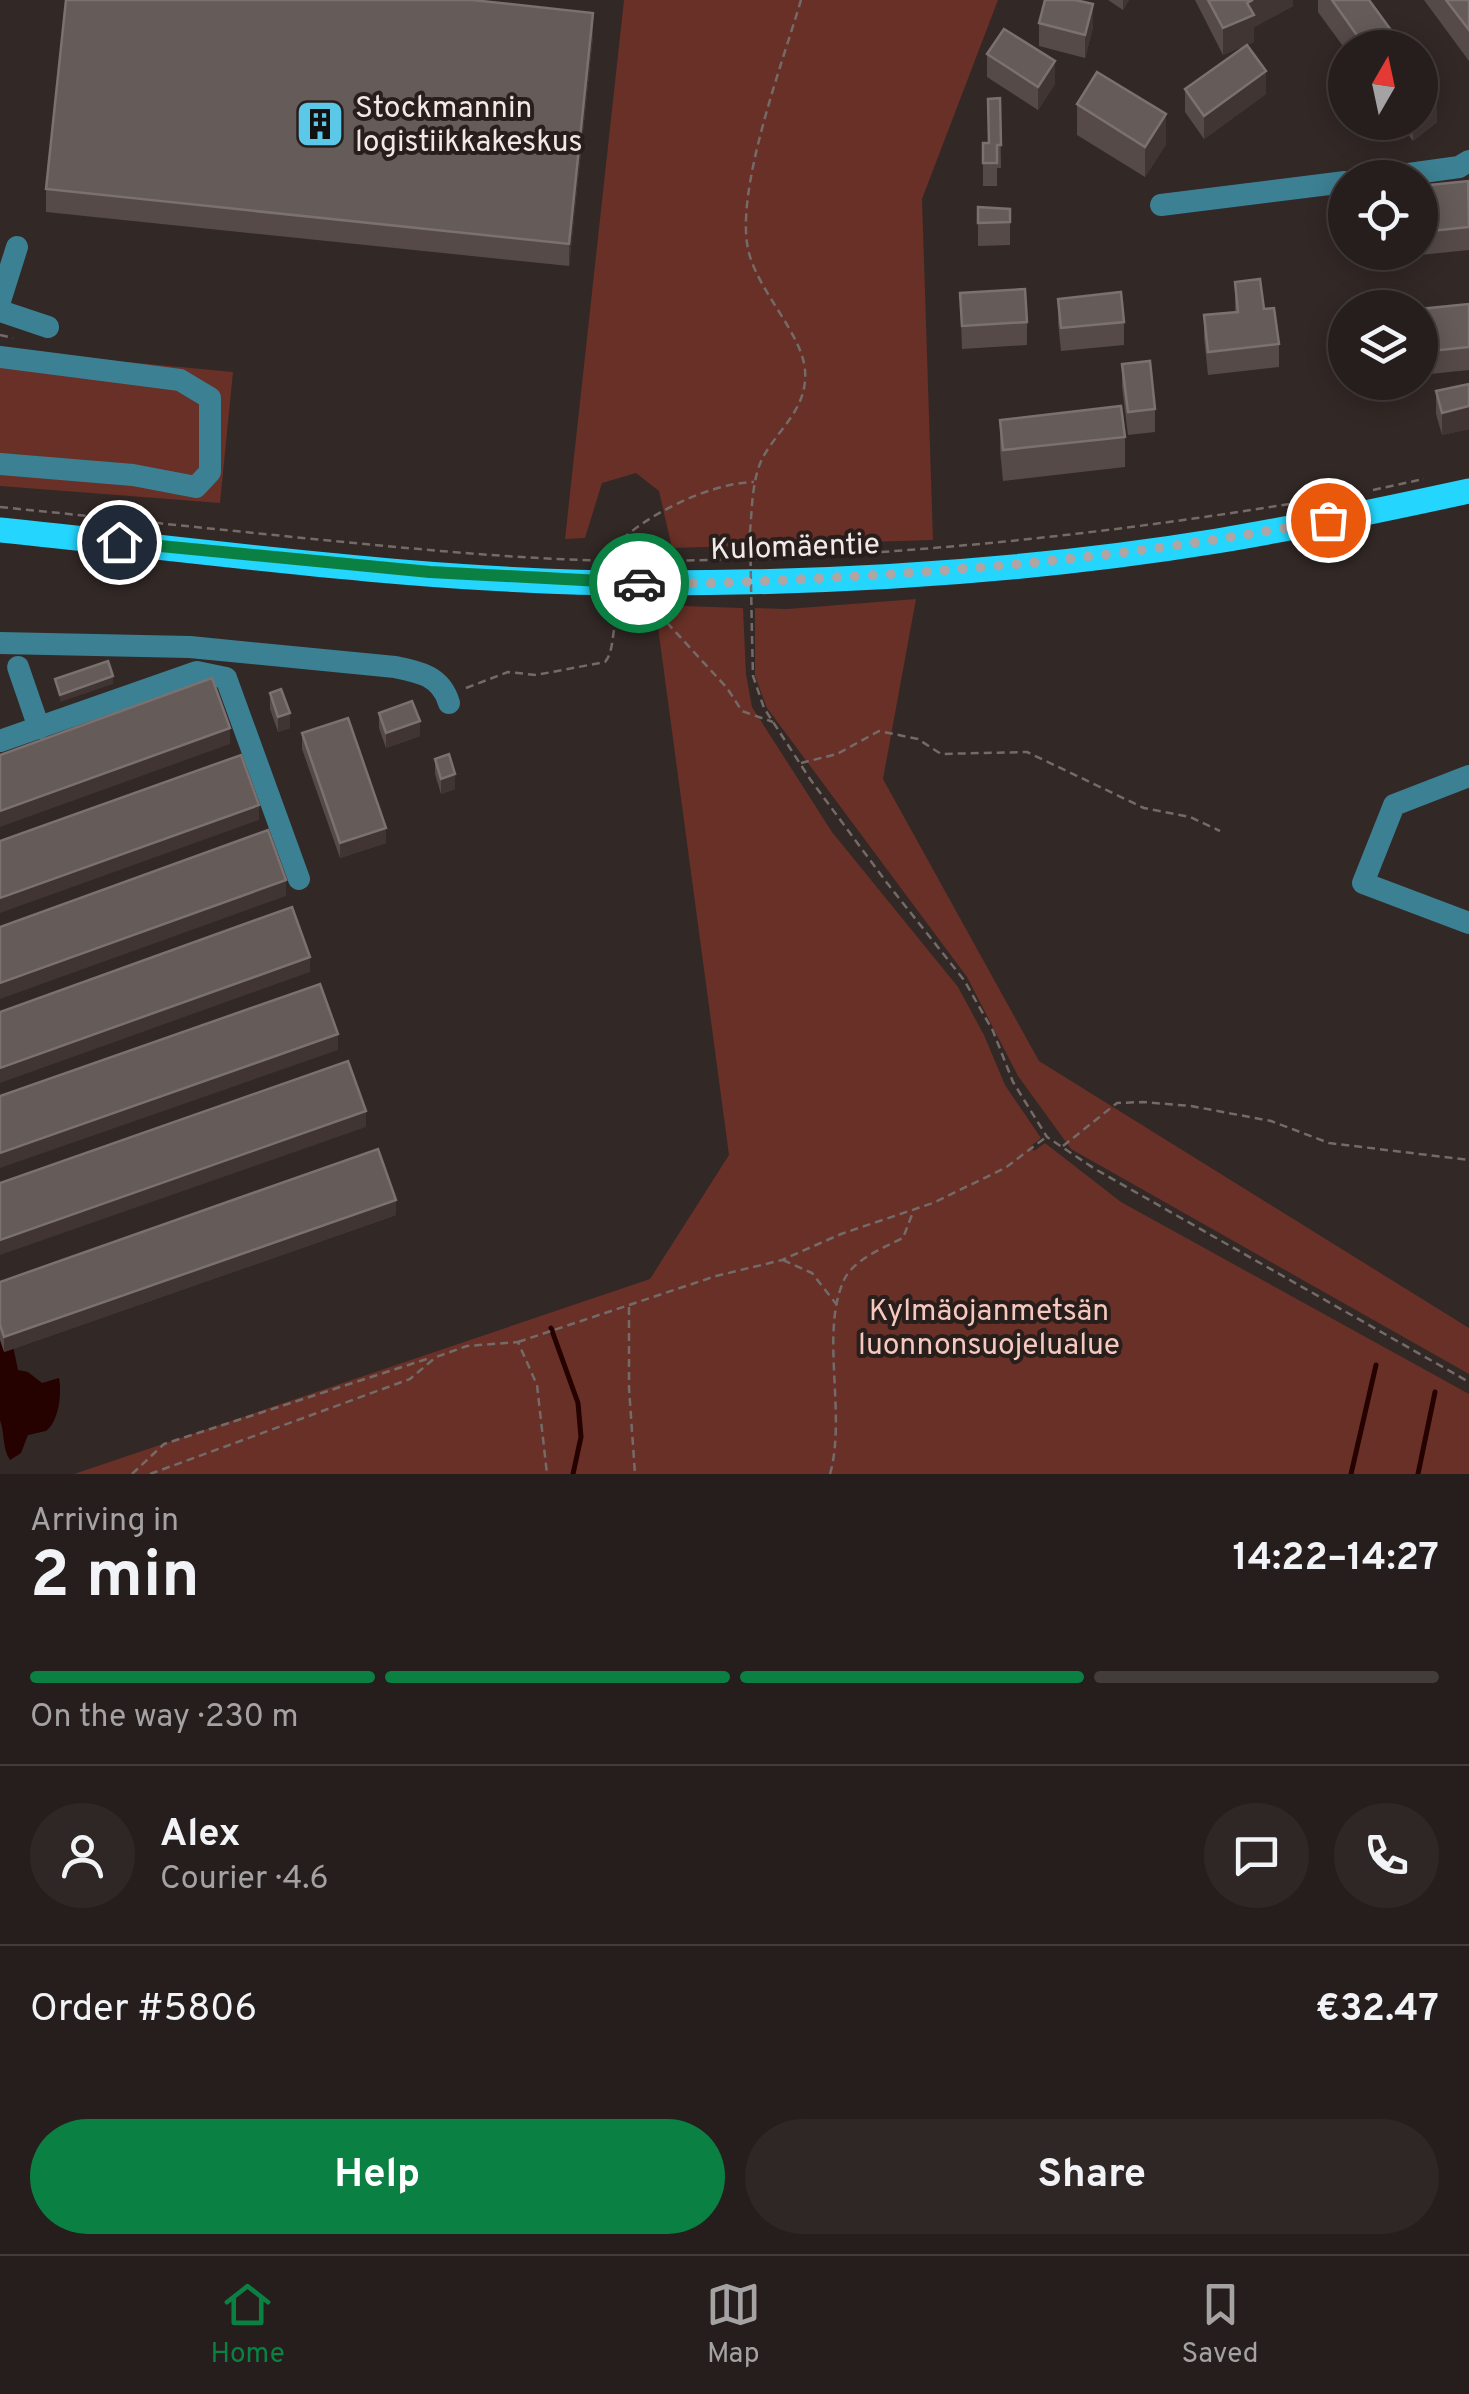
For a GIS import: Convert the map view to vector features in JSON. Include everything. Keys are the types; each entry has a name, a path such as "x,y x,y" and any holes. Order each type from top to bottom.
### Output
{"main road":[{"name":"Kulomäentie","path":"0,530 318,562 793,580 1079,559 1217,541 1469,491"}],"street":[{"path":"1438,169 1469,162"},
{"path":"1161,205 1328,184"},
{"path":"0,300 17,248"},
{"path":"0,311 48,327"},
{"path":"0,357 180,380 210,398 210,472 196,487 132,475 0,464"},
{"path":"0,643 190,647 395,667 420,672 437,681 448,699"},
{"path":"18,667 39,728"},
{"path":"0,741 197,672 226,678 299,879"},
{"path":"1469,776 1394,805 1363,883 1469,923"}],"path":[{"path":"801,0 753,166 745,216 748,252 765,294 792,334 805,369 799,409 762,460 750,532 753,676 774,723 887,884 964,980 993,1031 1013,1082 1047,1137 1469,1382"},
{"path":"0,507 613,571 1014,543 1221,516 1429,478"},
{"path":"613,571 611,550 628,532 730,482 756,482"},
{"path":"448,699 508,672 536,675 605,662 610,656 618,615 638,608 660,615 727,688 742,711 774,723"},
{"path":"800,763 837,754 879,731 918,739 941,754 1027,752 1144,808 1190,817 1220,832"},
{"path":"1062,1147 1117,1103 1143,1102 1191,1106 1271,1122 1330,1143 1469,1160"},
{"path":"132,1474 164,1444 467,1346 518,1342 716,1276 782,1260 841,1234 913,1210 1006,1168 1047,1137"},
{"path":"830,1474 838,1416 833,1363 838,1306 846,1275 870,1255 903,1238 913,1210"},
{"path":"782,1260 812,1274 838,1306"},
{"path":"629,1306 635,1474"},
{"path":"518,1342 537,1385 547,1474"},
{"path":"150,1474 410,1379 436,1357"}],"green space":[{"path":"624,0 998,0 922,199 933,540 672,548 659,491 636,473 602,483 585,538 565,539"},
{"path":"0,350 233,372 220,503 0,486"},
{"path":"916,599 883,779 1039,1061 1469,1328 1469,1374 1071,1149 1018,1076 967,977 767,708 755,676 755,608"},
{"name":"Kylmäojanmetsän luonnonsuojelualue","path":"655,605 743,608 752,707 832,832 958,987 1005,1085 1041,1138 1031,1146 1034,1151 1045,1143 1121,1202 1469,1394 1469,1474 74,1474 650,1279 729,1155"}],"shaded area":[{"path":"0,1283 18,1370 28,1372 42,1383 59,1378 60,1384 54,1421 46,1431 28,1435 21,1453 10,1460 0,1420"}],"building":[{"name":"Stockmannin logistiikkakeskus","path":"66,0 472,0 593,13 569,244 46,189"},
{"path":"1045,0 1093,4 1085,35 1039,23"},
{"path":"1208,0 1253,0 1247,3 1254,15 1223,28"},
{"path":"1332,0 1369,0 1391,30 1353,30"},
{"path":"1446,0 1469,0 1469,30"},
{"path":"1004,29 1055,61 1038,87 987,54"},
{"path":"1247,45 1266,71 1204,116 1185,89"},
{"path":"1097,72 1166,114 1145,147 1077,104"},
{"path":"1000,98 1001,145 997,145 997,163 983,163 983,143 989,143 988,99"},
{"path":"1468,181 1469,227 1438,230 1438,184"},
{"path":"978,207 1010,209 1010,222 978,223"},
{"path":"1260,279 1264,309 1274,308 1279,344 1208,352 1204,315 1238,312 1235,282"},
{"path":"1025,289 1027,322 962,326 960,293"},
{"path":"1121,292 1124,322 1061,328 1058,299"},
{"path":"1469,304 1469,347 1438,350 1438,307"},
{"path":"1150,361 1155,409 1128,412 1122,364"},
{"path":"1469,384 1469,406 1442,413 1438,391"},
{"path":"1121,406 1125,437 1003,450 1000,420"},
{"path":"108,661 113,676 60,695 55,679"},
{"path":"212,678 230,728 0,811 0,755"},
{"path":"281,689 290,713 278,717 270,693"},
{"path":"412,701 420,721 386,733 379,713"},
{"path":"348,718 386,828 340,843 302,733"},
{"path":"449,754 455,774 441,779 435,759"},
{"path":"241,755 259,805 0,898 0,841"},
{"path":"268,830 286,880 0,983 0,927"},
{"path":"292,907 310,957 0,1068 0,1012"},
{"path":"320,984 338,1034 0,1153 0,1096"},
{"path":"348,1061 366,1111 0,1240 0,1183"},
{"path":"378,1149 396,1200 4,1337 0,1325 0,1282"}],"waterway":[{"path":"551,1328 578,1403 581,1437 573,1474"},
{"path":"1351,1474 1376,1365"},
{"path":"1418,1474 1435,1392"}],"way so far":[{"path":"639,583 793,580 1079,559 1217,541 1328,520"}],"place":[{"name":"Stockmannin logistiikkakeskus","path":"320,124"}],"route":[{"path":"119,542 430,572 639,583"}]}
